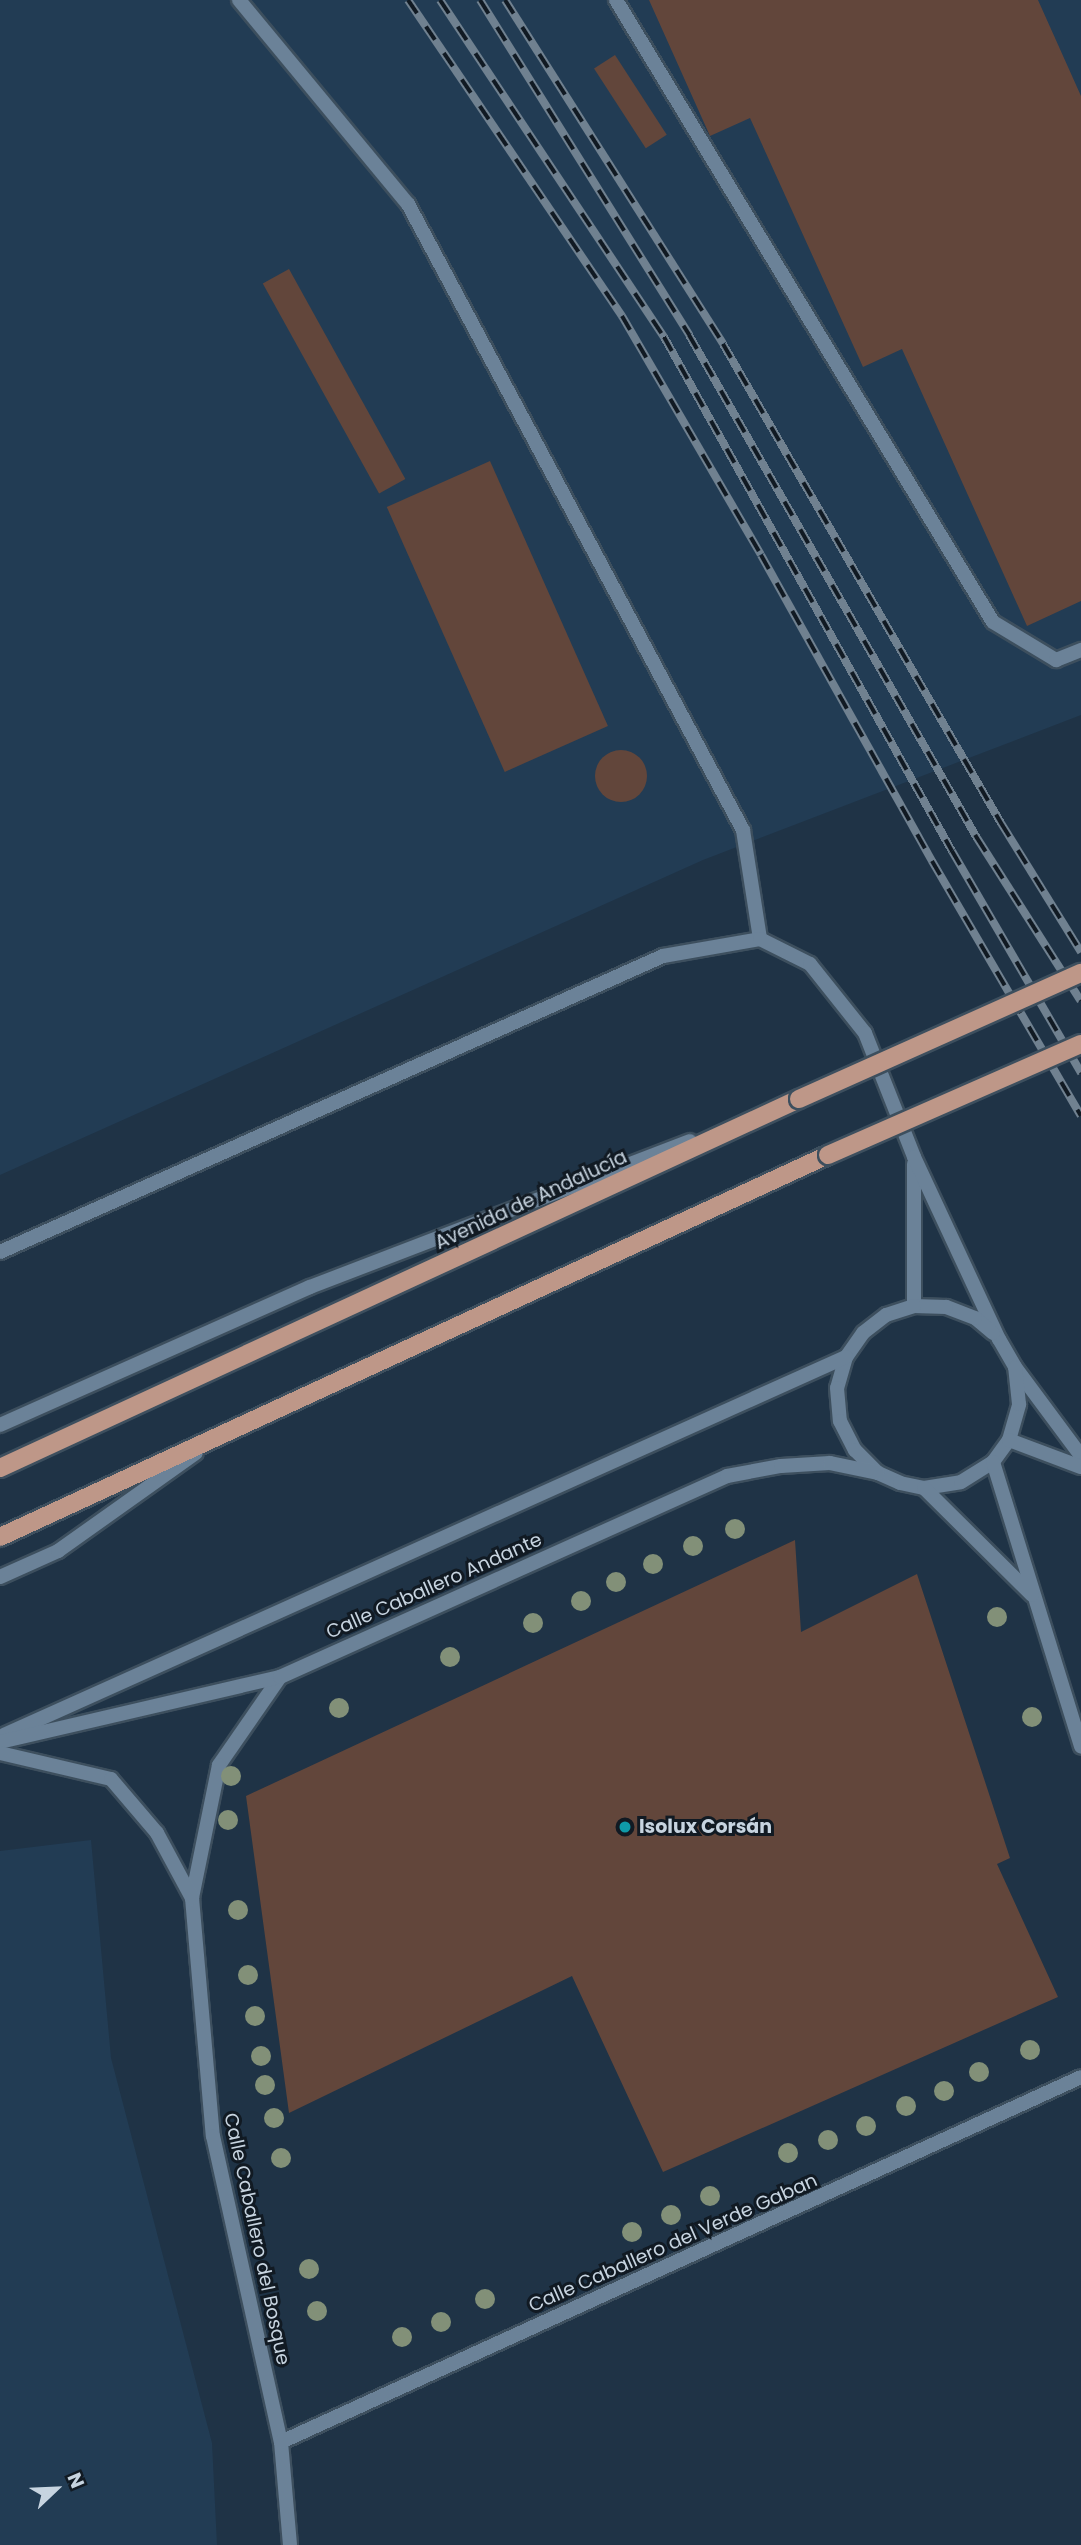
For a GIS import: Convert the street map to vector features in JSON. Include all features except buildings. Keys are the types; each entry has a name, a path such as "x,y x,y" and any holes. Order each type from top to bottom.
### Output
{"main road":[{"name":"Avenida de Andalucía","path":"0,1468 799,1099 1081,973"},
{"path":"0,1537 828,1154 1081,1044"}],"street":[{"path":"239,0 408,204 743,830 760,939"},
{"path":"616,0 993,622 1056,660 1081,650"},
{"path":"0,1252 663,956 760,939 810,964 865,1033 914,1157 999,1339 1015,1367 1081,1456"},
{"path":"0,1425 310,1287 799,1099"},
{"path":"914,1157 914,1306"},
{"path":"999,1339 975,1318 946,1307 914,1306 886,1315 863,1333 846,1357 837,1388 840,1421 855,1450 878,1473 900,1483 923,1488 961,1482 993,1462 1009,1440 1019,1404 1015,1367"},
{"name":"Calle Caballero Andante","path":"0,1740 846,1357"},
{"path":"0,1577 58,1551 220,1435"},
{"path":"1009,1440 1081,1467"},
{"path":"993,1462 1081,1747"},
{"name":"Calle Caballero Andante","path":"0,1740 280,1677 727,1476 781,1466 830,1463 878,1473"},
{"path":"923,1488 1033,1596"},
{"name":"Calle Caballero del Bosque","path":"280,1677 219,1765 191,1898 213,2136 281,2442 290,2545"},
{"name":"Calle Caballero del Bosque","path":"0,1753 111,1779 157,1833 191,1898"},
{"name":"Calle Caballero del Verde Gaban","path":"281,2442 1081,2077"}],"shaded area":[{"path":"0,0 1081,0 1081,715 703,860 0,1175"},
{"path":"91,1840 111,2058 212,2443 217,2545 0,2545 0,1851"}],"railway":[{"path":"408,0 622,316 761,555 932,861 1081,1116"},
{"path":"440,0 664,337 952,851 1081,1073"},
{"path":"480,0 689,335 977,838 1081,1001"},
{"path":"505,0 723,344 1001,823 1081,952"}],"place":[{"name":"Isolux Corsán","path":"625,1827"}]}
